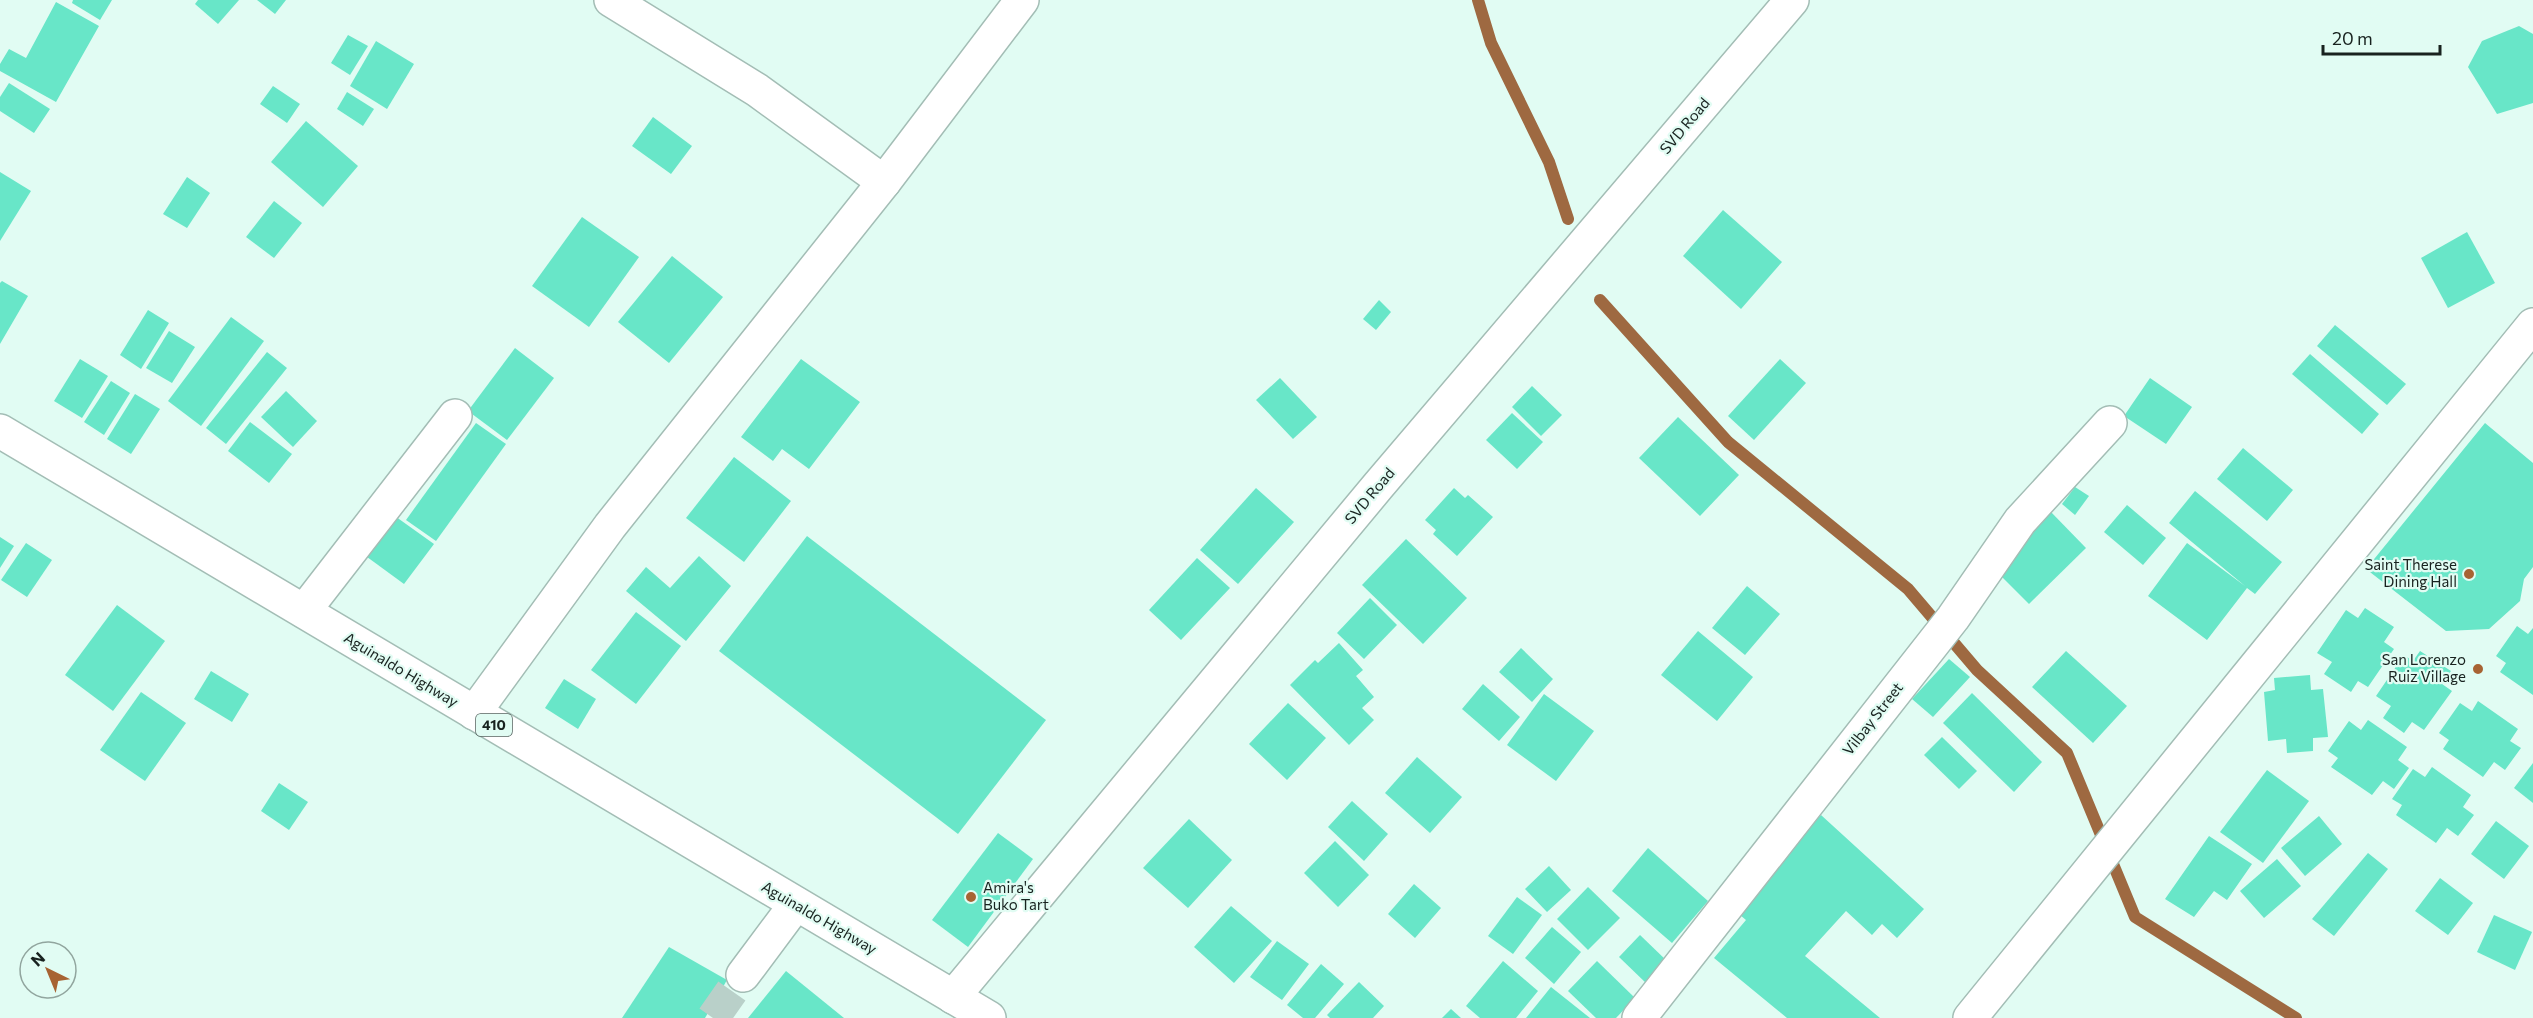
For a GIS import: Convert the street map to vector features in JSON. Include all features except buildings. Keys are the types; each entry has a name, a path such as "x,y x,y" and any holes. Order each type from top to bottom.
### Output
{"street":[{"path":"611,0 757,90 884,182"},
{"name":"SVD Road","path":"953,996 1378,486 1792,0"},
{"path":"474,713 610,526 884,182 1013,3"},
{"path":"1970,1018 2533,325"},
{"path":"304,611 455,416"},
{"name":"Vilbay Street","path":"1639,1018 1953,618 2020,520 2110,423"},
{"name":"Aguinaldo Highway","path":"0,431 989,1018"},
{"path":"743,975 796,904"}],"waterway":[{"path":"1478,0 1491,43 1549,162 1568,219"},
{"path":"1600,300 1728,442 1908,589 1977,670 2067,753 2135,917 2296,1018"}],"tunnel":[{"path":"713,1018 743,975"}],"place":[{"name":"Saint Therese Dining Hall","path":"2469,574"},
{"name":"San Lorenzo Ruiz Village","path":"2478,669"},
{"name":"Amira's Buko Tart","path":"971,897"}]}
